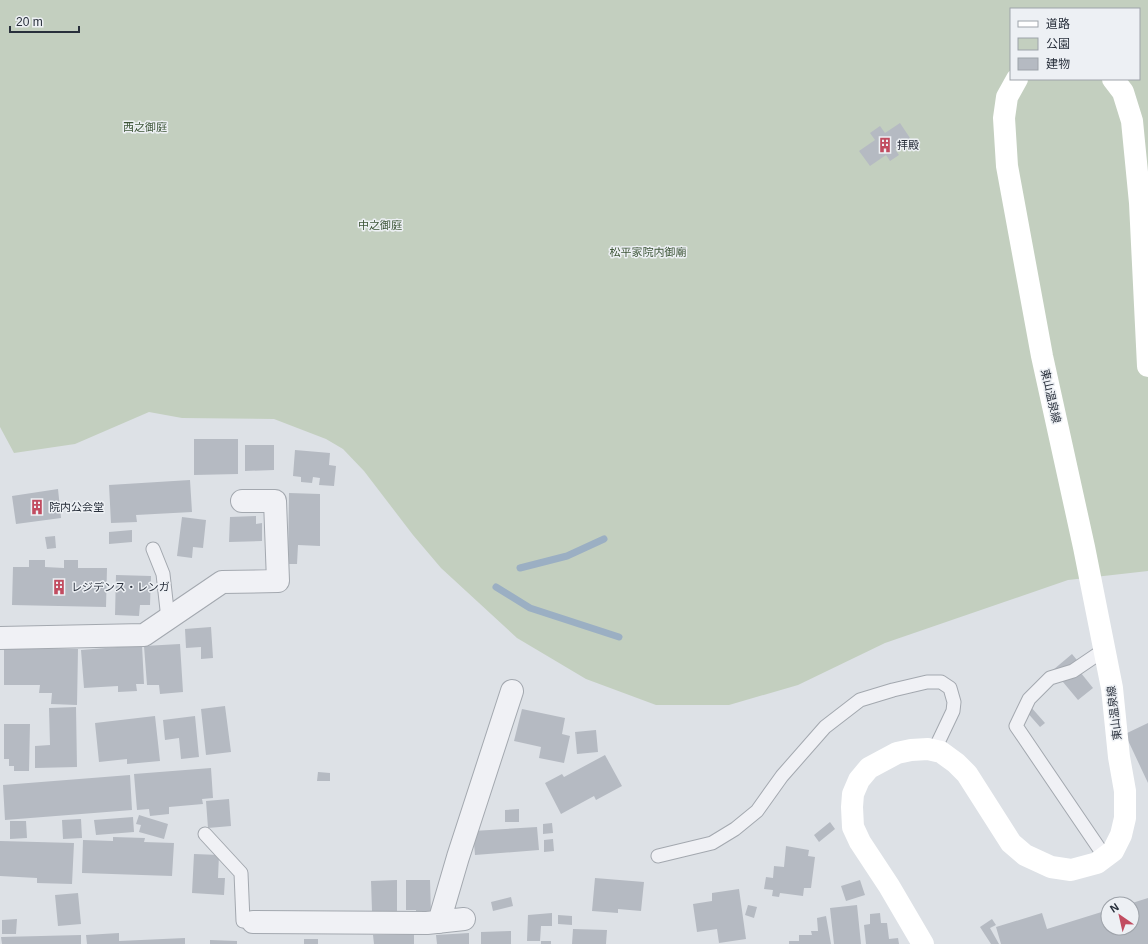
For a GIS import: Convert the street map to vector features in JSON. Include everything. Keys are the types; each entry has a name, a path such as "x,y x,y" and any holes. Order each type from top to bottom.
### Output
{"main road":[{"name":"東山温泉線","path":"923,944 889,886 860,842 853,827 853,794 859,780 870,768 897,753 928,749 941,752 956,763 967,774 1011,843 1024,856 1051,867 1071,870 1097,863 1113,851 1121,835 1125,818 1125,791 1119,757 1112,688 1084,547 1042,356 1007,166 1004,118 1007,97 1016,80"},
{"path":"1114,80 1123,92 1132,121 1140,203 1148,366"}],"street":[{"path":"0,638 144,635 222,582 278,581 274,500 242,501"},
{"path":"439,922 458,857 512,691"},
{"path":"253,922 439,922 464,919"}],"lane":[{"path":"153,549 163,574 168,619"},
{"path":"1104,650 1073,671 1050,678 1029,699 1016,726 1105,857"},
{"path":"658,856 712,843 735,829 757,811 782,776 825,727 860,700 927,682 941,682 950,688 954,702 953,711 934,751"},
{"path":"206,834 241,873 243,921 253,922"}],"green space":[{"name":"松平家院内御廟","path":"0,0 1148,0 1148,571 1068,580 885,643 798,685 729,705 656,705 586,679 517,638 441,568 413,535 364,471 343,449 326,439 274,419 182,418 149,412 75,444 14,453 0,427"}],"building":[{"name":"拝殿","path":"900,123 910,138 895,149 899,155 890,161 886,155 870,166 859,151 875,140 870,133 880,126 885,133"},
{"path":"194,439 238,439 238,474 194,475"},
{"path":"245,445 274,445 274,470 245,471"},
{"path":"295,450 330,453 329,465 336,466 334,486 319,485 320,478 313,477 312,483 301,482 301,477 293,476"},
{"path":"190,480 192,512 136,515 137,522 111,523 109,485"},
{"name":"院内公会堂","path":"58,489 61,518 16,524 12,496"},
{"path":"289,493 320,494 320,546 298,545 297,564 288,564"},
{"path":"256,516 256,524 262,523 262,541 229,542 230,517"},
{"path":"182,517 206,520 203,548 193,547 192,558 177,556"},
{"path":"132,530 132,542 109,544 109,532"},
{"path":"55,536 56,548 47,549 45,537"},
{"name":"レジデンス・レンガ","path":"29,560 45,560 45,567 64,568 64,560 78,560 78,568 107,568 106,607 12,605 13,567 29,567"},
{"path":"116,575 151,576 150,605 140,605 139,616 115,615"},
{"path":"211,627 213,658 201,659 201,647 186,648 185,629"},
{"path":"180,644 183,692 160,694 159,685 147,685 144,646"},
{"path":"142,645 144,684 136,684 137,691 118,692 118,686 84,688 81,650"},
{"path":"4,648 78,649 77,705 51,704 52,693 39,693 40,685 4,685"},
{"path":"1072,654 1081,665 1077,668 1093,688 1078,700 1053,670"},
{"path":"225,706 231,752 206,755 201,709"},
{"path":"1030,706 1045,723 1040,727 1025,710"},
{"path":"76,707 77,767 35,768 35,746 50,745 49,708"},
{"path":"522,709 565,718 562,734 570,736 564,763 539,758 541,747 514,741"},
{"path":"155,716 160,761 127,764 127,759 99,762 95,723"},
{"path":"195,716 199,757 181,759 179,738 165,740 163,720"},
{"path":"1148,723 1148,783 1125,734"},
{"path":"4,724 30,724 29,771 14,771 14,766 9,766 9,759 4,759"},
{"path":"596,730 598,752 577,754 575,732"},
{"path":"605,755 622,786 596,800 594,796 561,814 545,783 562,774 564,777"},
{"path":"211,768 213,798 202,799 203,804 169,807 169,814 150,816 149,809 137,810 134,774"},
{"path":"318,772 330,773 330,781 317,781"},
{"path":"130,775 132,810 5,820 3,785"},
{"path":"229,799 231,826 208,828 206,801"},
{"path":"519,809 519,822 505,822 505,810"},
{"path":"139,815 168,824 164,839 139,832 141,825 136,824"},
{"path":"133,817 134,832 96,835 94,820"},
{"path":"81,819 82,838 63,839 62,820"},
{"path":"10,821 26,821 27,838 10,839"},
{"path":"830,822 835,829 819,842 814,835"},
{"path":"552,823 553,833 543,834 543,824"},
{"path":"537,827 539,850 475,855 473,831"},
{"path":"113,837 145,838 144,842 174,843 172,876 82,873 83,840 113,841"},
{"path":"553,839 554,851 544,852 544,840"},
{"path":"0,841 74,843 72,884 37,883 37,878 0,876"},
{"path":"786,846 809,850 808,856 815,857 811,888 804,888 803,896 780,893 779,897 772,896 773,890 764,889 766,877 773,878 774,866 784,867"},
{"path":"194,854 219,855 218,878 225,878 224,895 192,893"},
{"path":"595,878 644,882 641,911 618,909 618,913 592,911"},
{"path":"397,880 397,914 380,914 380,911 372,911 371,881"},
{"path":"406,880 430,880 431,915 416,915 416,910 406,910"},
{"path":"860,880 865,895 846,901 841,886"},
{"path":"739,889 746,939 719,943 717,929 697,932 693,904 712,901 712,893"},
{"path":"78,893 81,924 58,926 55,895"},
{"path":"511,897 513,906 493,911 491,902"},
{"path":"1148,898 1148,944 1001,944 996,927 1042,913 1047,929 1100,912 1100,936 1140,936 1140,901"},
{"path":"748,905 757,907 754,918 745,915"},
{"path":"857,905 861,944 834,944 830,908"},
{"path":"552,913 552,926 541,926 540,941 527,941 528,915"},
{"path":"880,913 881,923 887,923 889,939 898,938 899,944 866,944 864,925 870,924 870,914"},
{"path":"558,915 572,916 572,925 558,924"},
{"path":"826,916 831,944 789,944 789,941 799,941 799,935 812,935 811,931 818,931 817,918"},
{"path":"17,919 16,934 2,934 2,920"},
{"path":"992,919 996,925 990,928 999,944 991,944 980,927"},
{"path":"573,929 607,930 606,944 572,944"},
{"path":"511,931 511,944 481,944 481,932"},
{"path":"119,933 119,941 185,938 185,944 87,944 86,935"},
{"path":"469,933 469,944 437,944 436,935"},
{"path":"414,934 414,944 374,944 373,935"},
{"path":"81,935 81,944 2,944 1,937"},
{"path":"304,939 318,939 318,944 304,944"},
{"path":"210,940 237,941 237,944 210,944"},
{"path":"541,941 551,941 551,944 541,944"}],"waterway":[{"path":"520,568 567,556 604,539"},
{"path":"496,587 530,608 619,637"}],"place":[{"name":"拝殿","path":"885,145"},
{"name":"院内公会堂","path":"37,507"},
{"name":"レジデンス・レンガ","path":"59,587"}],"park label":[{"name":"西之御庭","path":"145,127"},
{"name":"中之御庭","path":"380,225"}]}
